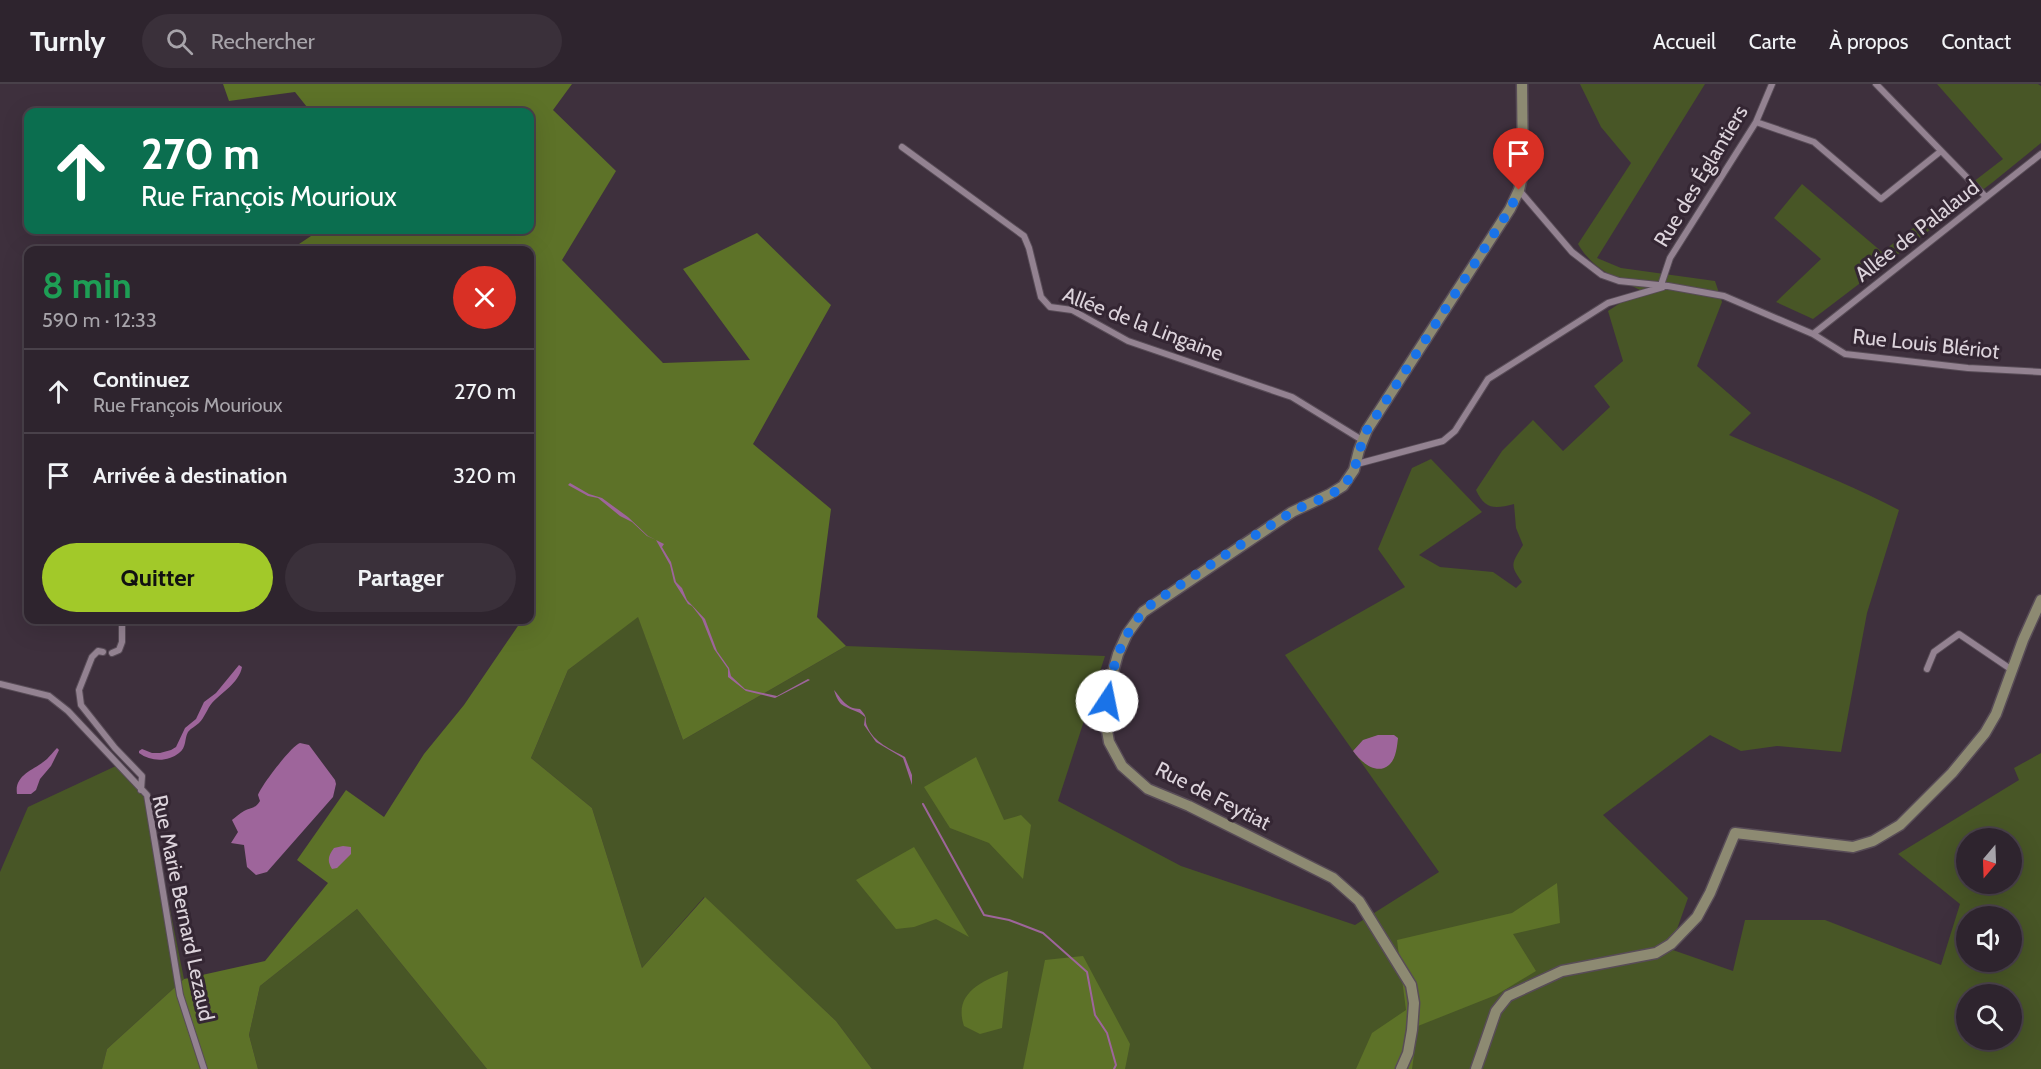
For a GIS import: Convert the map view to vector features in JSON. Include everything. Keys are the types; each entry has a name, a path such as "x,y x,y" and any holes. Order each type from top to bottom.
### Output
{"street":[{"path":"1522,84 1523,172 1519,190 1510,209 1362,440 1357,464 1443,441 1455,431 1488,379 1608,303 1664,285"},
{"name":"Rue des Églantiers","path":"1664,285 1670,258 1756,122 1772,84"},
{"path":"1876,84 1986,197"},
{"path":"1756,122 1814,142 1881,198 1941,151"},
{"name":"Allée de la Lingaine","path":"902,147 1024,236 1041,297 1050,306 1072,310 1128,341 1292,398 1362,440"},
{"name":"Allée de Palalaud","path":"1813,334 2041,154"},
{"name":"Rue Louis Blériot","path":"1519,190 1572,252 1602,275 1619,281 1664,285 1724,296 1813,334 1845,354 1968,368 2041,372"},
{"name":"Rue de Feytiat","path":"1357,464 1343,486 1292,512 1153,603 1143,612 1127,634 1118,654 1110,683 1105,719 1109,742 1122,766 1148,789 1189,806 1333,878 1359,901 1411,985 1414,1003 1412,1030 1408,1053 1401,1069"},
{"path":"1476,1069 1496,1011 1508,996 1562,971 1656,953 1671,944 1697,917 1710,893 1735,833 1853,847 1874,841 1900,825 1952,773 1985,733 1996,714 2041,600"},
{"path":"112,653 119,650 122,642 122,624"},
{"path":"1927,669 1934,652 1959,634 2012,670"},
{"path":"102,652 98,651 92,657 80,690 81,705 115,748 142,776 141,789"},
{"name":"Rue Marie Bernard Lezaud","path":"0,684 49,696 68,711 147,795 180,995 204,1069"}],"green space":[{"path":"223,84 572,84 553,110 616,171 562,260 663,363 750,360 683,269 757,233 831,305 753,444 831,509 817,617 846,646 683,740 638,617 568,670 531,758 592,808 642,968 705,897 836,1021 872,1069 487,1069 357,909 260,986 249,1035 258,1069 102,1069 107,1049 184,979 265,961 328,883 297,860 346,790 384,817 424,754 464,705 519,624 534,624 534,246 296,246 314,234 534,234 534,108 308,108 295,92 229,101"},
{"path":"1580,84 1705,84 1597,258 1621,268 1715,281 1722,302 1697,366 1751,413 1729,435 1836,480 1899,510 1867,613 1841,752 1777,746 1741,751 1710,735 1603,815 1688,898 1670,949 1733,971 1745,920 1825,920 1941,965 1956,917 1956,972 2022,972 2022,906 1959,906 1960,904 1898,854 2019,780 2014,768 2041,753 2041,1069 872,1069 836,1021 704,897 642,968 592,808 531,758 568,670 638,616 683,740 846,646 1105,656 1058,801 1181,866 1355,925 1439,872 1285,655 1405,587 1378,549 1412,468 1431,459 1482,512 1419,555 1440,567 1493,572 1516,588 1522,582 1513,564 1523,545 1516,528 1514,504 1501,507 1487,505 1476,490 1502,451 1533,420 1563,451 1610,407 1594,386 1623,361 1608,311 1640,290 1597,266 1578,244 1631,163 1601,127"},
{"path":"1937,84 2038,84 2041,86 2041,143 1813,319 1776,302 1821,259 1774,218 1802,184 1882,252 2003,159"},
{"path":"976,757 1004,820 1021,815 1031,825 1023,879 989,843 950,828 924,787"},
{"path":"118,765 147,795 184,979 107,1049 102,1069 0,1069 0,872 28,807"},
{"path":"914,847 969,937 936,919 914,927 896,929 856,880"},
{"path":"1557,883 1560,923 1513,934 1536,971 1496,995 1418,1026 1412,1069 1356,1069 1372,1033 1406,1010 1397,940 1512,913"},
{"path":"357,909 487,1069 258,1069 249,1035 260,986"},
{"path":"1083,956 1130,1044 1125,1069 1023,1069 1045,960"},
{"path":"1008,971 1002,1028 980,1034 964,1026 962,1015 966,997 980,984"}],"shaded area":[{"path":"570,483 589,494 602,498 656,540 647,536 632,522 620,516 598,498 588,496 568,485"},
{"path":"656,540 664,544 662,547 671,562 676,582 682,588 687,600 705,619 717,651 729,668 731,676 745,689 777,696 810,680 775,698 746,691 728,677 728,669 714,649 702,619 688,604 674,582 670,565"},
{"path":"239,665 242,667 237,678 212,703 199,723 188,732 179,753 159,760 139,753 142,749 160,753 176,747 185,728 196,719 204,702 216,693"},
{"path":"834,690 847,705 860,709 865,716 870,732 878,741 905,757 912,775 912,785 903,758 876,742 864,725 865,717 841,704"},
{"path":"1378,735 1394,735 1398,738 1393,760 1389,765 1379,769 1364,763 1353,751 1363,740"},
{"path":"300,743 309,745 335,780 333,797 267,872 256,875 247,867 244,845 231,843 238,832 232,820 258,804 260,801 258,795 265,783 284,758"},
{"path":"57,748 59,750 51,766 40,779 36,790 31,794 17,794 17,787 22,777 47,759"},
{"path":"351,847 351,854 337,868 332,869 329,861 330,854 334,848"}],"waterway":[{"path":"923,804 984,915 1009,920 1043,933 1087,972 1095,1015 1107,1033 1116,1065 1114,1069"}],"route":[{"path":"1107,701 1118,654 1127,634 1143,612 1153,603 1292,512 1330,494 1347,482 1357,464 1359,450 1367,430 1510,209 1519,190"}]}
